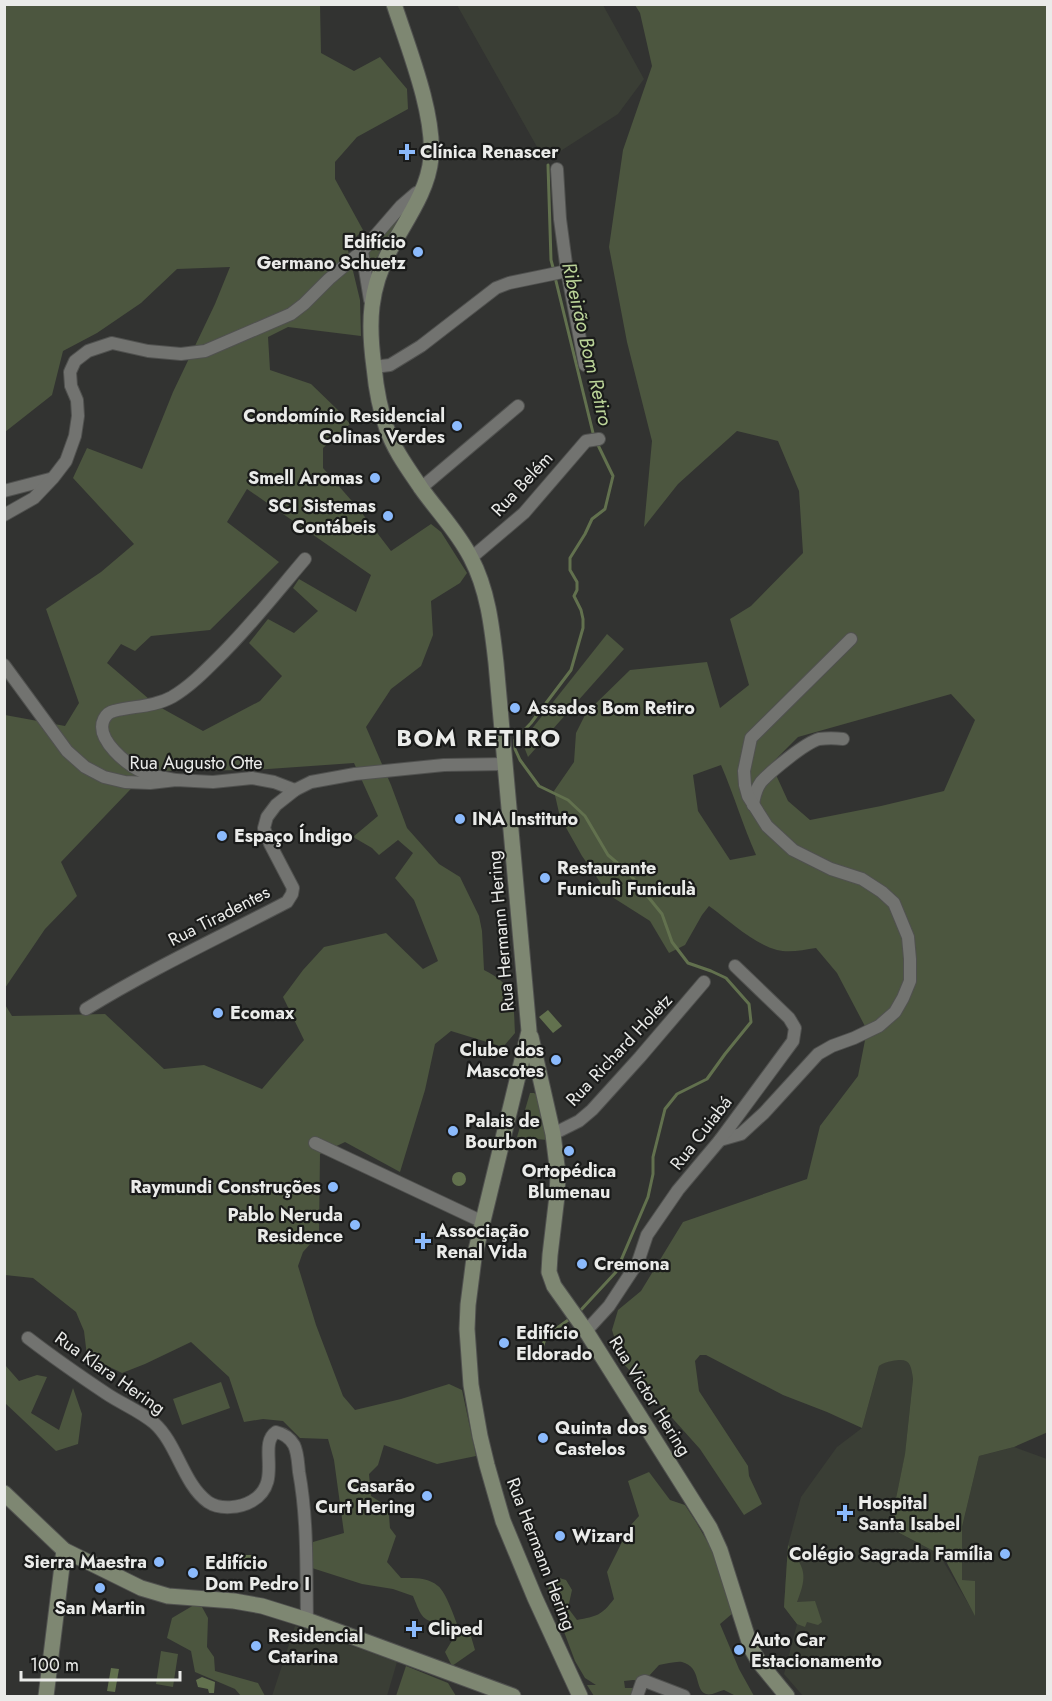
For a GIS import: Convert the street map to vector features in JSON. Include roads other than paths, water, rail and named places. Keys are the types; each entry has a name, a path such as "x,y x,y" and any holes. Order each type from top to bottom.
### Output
{"street":[{"name":"Rua Hermann Hering","path":"394,4 431,129 431,158 423,190 381,268 373,293 370,308 374,368 387,430 394,446 471,558 483,588 493,636 529,1031 518,1085 474,1258 467,1329 471,1385 486,1465 503,1521 580,1696"},
{"path":"557,169 560,219 558,273 585,365"},
{"path":"4,515 34,498 66,461 75,436 78,416 77,400 71,386 70,372 75,361 88,351 112,343 148,351 181,354 206,351 291,314 362,250 402,206 416,193 423,190"},
{"path":"362,250 369,285 370,308"},
{"path":"374,368 390,365 421,346 496,288 509,283 558,273"},
{"path":"422,489 518,406"},
{"name":"Rua Belém","path":"471,558 524,513 586,441 599,439"},
{"path":"4,491 53,478"},
{"path":"176,780 144,773 123,759 107,743 102,730 102,721 106,714 169,699 191,685 260,613 305,559"},
{"path":"720,1140 741,1134 764,1113 818,1054 879,1026 895,1012 910,981 908,937 894,903 862,879 831,869 793,850 767,826 748,796 745,785 744,771 751,738 851,639"},
{"name":"Rua Augusto Otte","path":"4,665 67,751 85,767 104,777 125,782 150,783 176,780 213,782 252,778 274,782 295,790"},
{"path":"753,805 754,796 760,784 794,754 817,740 843,739"},
{"name":"Rua Tiradentes","path":"86,1009 145,974 286,902 293,888 264,828 267,817 276,805 295,790 311,782 355,774 444,765 505,764"},
{"name":"Rua Cuiabá","path":"579,1321 609,1306 638,1262 647,1235 678,1190 720,1140 793,1041 795,1028 789,1018 735,966"},
{"name":"Rua Richard Holetz","path":"553,1134 579,1121 592,1110 704,982"},
{"name":"Rua Victor Hering","path":"529,1031 553,1134 558,1174 549,1272 554,1286 579,1321 710,1528 720,1550 751,1648 759,1662 787,1696"},
{"path":"518,1085 529,1083 543,1088"},
{"path":"315,1143 483,1222"},
{"name":"Rua Klara Hering","path":"28,1338 76,1374 155,1424 165,1436 198,1492 209,1502 230,1507 251,1502 262,1492 268,1482 269,1441 272,1435 276,1432 288,1437 295,1447 303,1494 307,1620"},
{"path":"4,1493 64,1551 141,1588 168,1596 234,1601 307,1620 513,1696"},
{"path":"46,1696 64,1551"},
{"path":"637,1696 642,1682 645,1681 684,1696"}],"waterway":[{"name":"Ribeirão Bom Retiro","path":"548,165 551,260 554,271"},
{"name":"Ribeirão Bom Retiro","path":"555,277 594,437"},
{"name":"Ribeirão Bom Retiro","path":"579,1312 616,1272 648,1197 653,1174 653,1157 665,1109 677,1094 707,1079 751,1022 749,1004 726,978 688,963 672,942 662,914 628,872 608,855 585,816 568,800 539,786 515,749 515,740 531,723 571,670 583,628 581,610 574,596 577,582 570,570 570,558 592,519 605,509 613,476 597,443"},
{"name":"Ribeirão Bom Retiro","path":"541,1351 546,1336 571,1318"}],"place":[{"name":"Clínica Renascer","path":"407,152"},
{"name":"Edifício Germano Schuetz","path":"418,252"},
{"name":"Condomínio Residencial Colinas Verdes","path":"457,426"},
{"name":"Smell Aromas","path":"375,478"},
{"name":"SCI Sistemas Contábeis","path":"388,516"},
{"name":"Assados Bom Retiro","path":"515,708"},
{"name":"INA Instituto","path":"460,819"},
{"name":"Espaço Índigo","path":"222,836"},
{"name":"Restaurante Funiculì Funiculà","path":"545,878"},
{"name":"Ecomax","path":"218,1013"},
{"name":"Clube dos Mascotes","path":"556,1060"},
{"name":"Palais de Bourbon","path":"453,1131"},
{"name":"Ortopédica Blumenau","path":"569,1151"},
{"name":"Raymundi Construções","path":"333,1187"},
{"name":"Pablo Neruda Residence","path":"355,1225"},
{"name":"Associação Renal Vida","path":"423,1241"},
{"name":"Cremona","path":"582,1264"},
{"name":"Edifício Eldorado","path":"504,1343"},
{"name":"Quinta dos Castelos","path":"543,1438"},
{"name":"Casarão Curt Hering","path":"427,1496"},
{"name":"Hospital Santa Isabel","path":"845,1513"},
{"name":"Wizard","path":"560,1536"},
{"name":"Colégio Sagrada Família","path":"1005,1554"},
{"name":"Sierra Maestra","path":"159,1562"},
{"name":"Edifício Dom Pedro I","path":"193,1573"},
{"name":"San Martin","path":"100,1588"},
{"name":"Cliped","path":"414,1629"},
{"name":"Residencial Catarina","path":"256,1646"},
{"name":"Auto Car Estacionamento","path":"739,1650"}],"district":[{"name":"BOM RETIRO","path":"479,737"}]}
